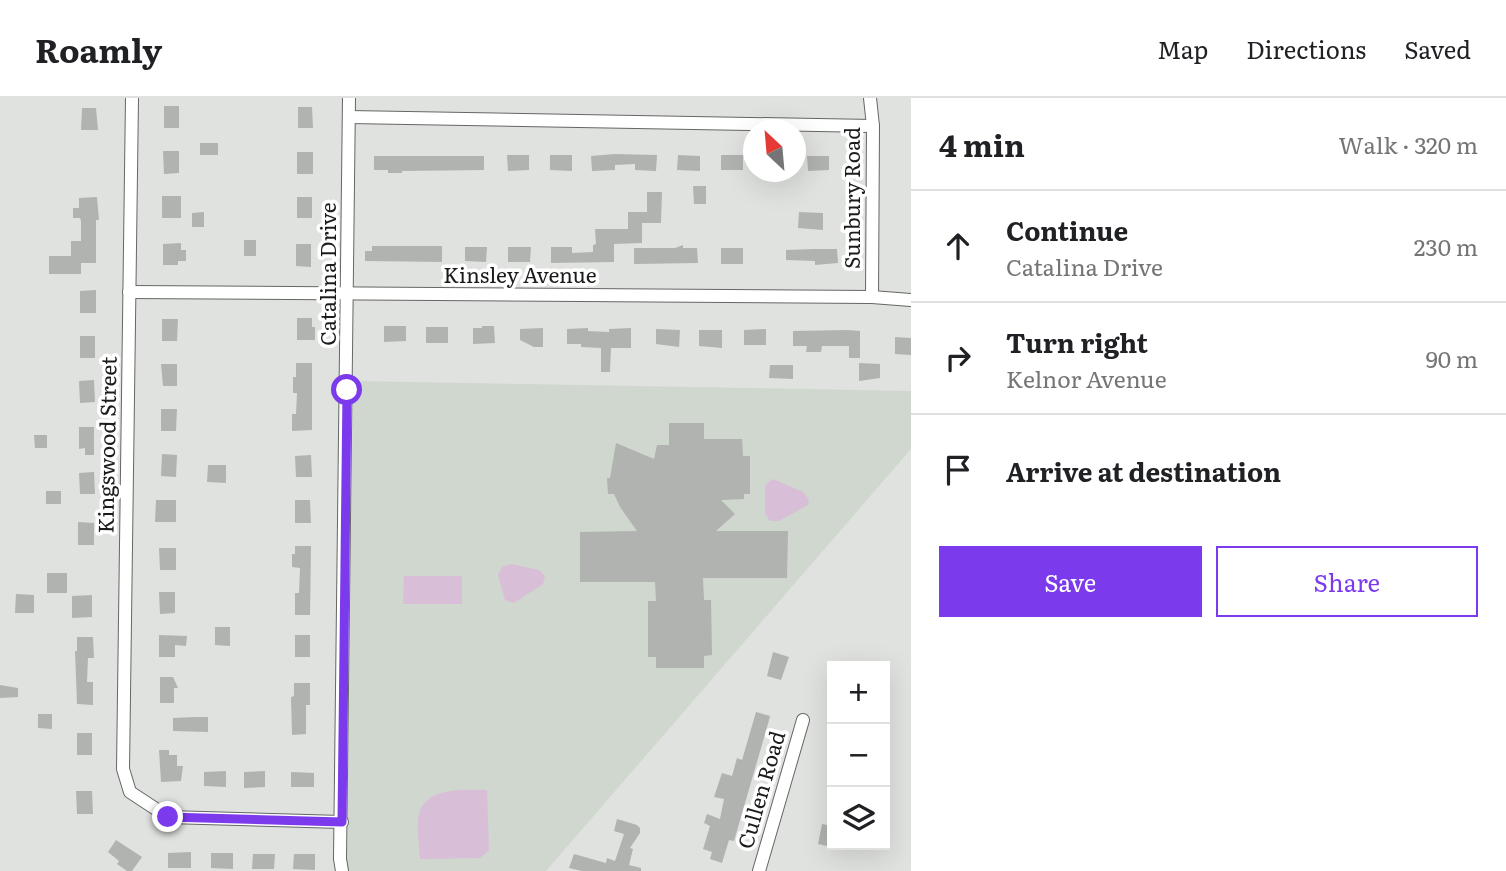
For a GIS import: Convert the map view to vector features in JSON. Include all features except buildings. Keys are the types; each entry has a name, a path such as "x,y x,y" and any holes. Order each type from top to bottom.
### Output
{"street":[{"name":"Kingswood Street","path":"132,98 123,769 130,792 168,817 342,822"},
{"name":"Catalina Drive","path":"342,871 349,98"},
{"name":"Sunbury Road","path":"870,98 873,126 872,297"},
{"path":"349,117 873,126"},
{"name":"Kinsley Avenue","path":"130,292 872,297 911,300"},
{"name":"Cullen Road","path":"759,871 803,720"}],"shaded area":[{"path":"353,381 911,391 911,449 546,871 349,871"},
{"path":"773,479 803,492 809,500 808,505 779,521 770,521 765,514 765,488"},
{"path":"511,564 539,570 545,576 543,584 514,603 505,600 498,575 502,567"},
{"path":"404,576 462,576 462,604 403,604"},
{"path":"487,790 489,850 480,858 420,859 418,820 427,801 445,792"}],"route":[{"path":"168,817 342,822 347,390"}]}
